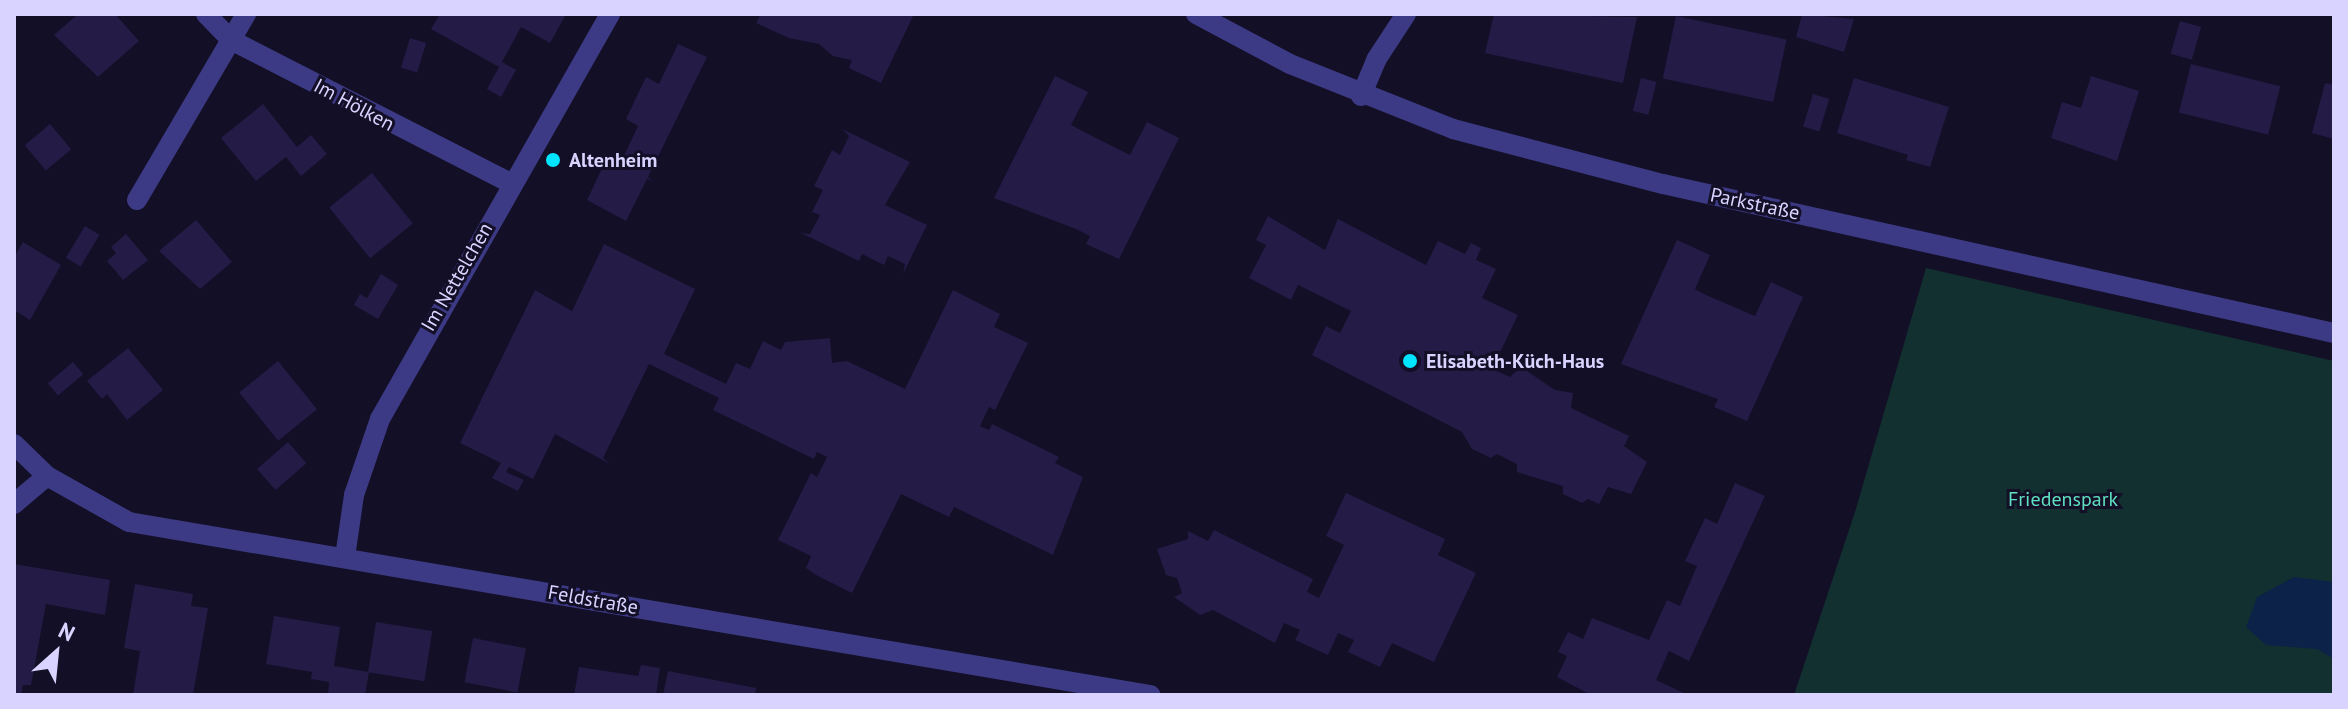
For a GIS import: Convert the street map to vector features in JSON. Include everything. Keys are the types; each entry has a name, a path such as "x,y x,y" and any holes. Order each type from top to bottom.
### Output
{"street":[{"name":"Im Hölken","path":"206,14 231,40 511,183"},
{"path":"137,200 246,14"},
{"name":"Im Nettelchen","path":"345,557 354,495 380,419 511,183 610,14"},
{"name":"Parkstraße","path":"1196,14 1361,96 1453,129 1663,184 2334,333"},
{"path":"1361,96 1376,60 1406,14"},
{"name":"Feldstraße","path":"14,444 47,476 129,522 1150,695"},
{"path":"14,504 47,476"}],"green space":[{"name":"Friedenspark","path":"1926,268 2334,361 2334,695 1794,695 1855,512"}],"water":[{"path":"2294,577 2334,582 2334,659 2317,649 2266,645 2246,627 2257,597"}],"building":[{"path":"78,14 115,14 139,41 98,77 54,35"},
{"path":"440,14 565,16 550,43 521,27 502,62 516,70 501,97 487,89 499,67 431,29"},
{"path":"761,14 914,14 881,83 849,68 852,60 833,56 819,44 789,38 756,23"},
{"path":"1494,14 1637,17 1623,83 1485,53"},
{"path":"1802,14 1854,19 1844,52 1796,37"},
{"path":"1676,16 1787,39 1773,102 1663,79"},
{"path":"2180,21 2201,27 2192,60 2171,54"},
{"path":"410,38 426,43 417,73 401,68"},
{"path":"678,44 707,57 648,177 653,181 647,179 626,221 587,200 607,158 620,164 638,126 626,119 646,77 659,84"},
{"path":"2191,64 2280,86 2268,135 2179,113"},
{"path":"1055,76 1088,92 1071,125 1130,155 1147,122 1179,138 1119,259 1086,244 1090,236 1076,229 994,198"},
{"path":"2091,76 2139,91 2117,161 2051,138 2062,102 2081,108"},
{"path":"1641,78 1657,82 1648,115 1633,111"},
{"path":"1854,78 1949,107 1930,167 1906,160 1908,155 1837,133"},
{"path":"2325,83 2334,85 2334,139 2312,133"},
{"path":"1813,94 1829,99 1819,131 1803,127"},
{"path":"263,104 297,147 311,135 327,154 301,176 286,157 256,181 221,138"},
{"path":"50,124 71,149 46,170 25,145"},
{"path":"842,129 910,162 885,205 927,225 903,274 905,264 888,256 884,265 862,254 859,261 801,233 810,234 820,215 812,212 823,190 814,186 832,150 840,155 849,136"},
{"path":"372,173 413,224 370,258 329,208"},
{"name":"Elisabeth-Küch-Haus","path":"1268,216 1325,250 1338,219 1426,265 1438,241 1465,254 1471,243 1481,248 1476,260 1496,269 1482,298 1518,315 1492,369 1510,377 1521,367 1555,390 1573,393 1571,408 1629,436 1624,446 1647,462 1631,494 1608,487 1599,504 1588,499 1582,503 1563,494 1563,486 1517,472 1517,464 1497,454 1491,458 1472,449 1462,432 1312,355 1326,326 1340,333 1351,311 1298,285 1291,300 1249,278 1266,245 1256,240"},
{"path":"196,220 232,262 200,289 159,251"},
{"path":"85,226 100,235 81,266 66,258"},
{"path":"126,234 148,260 123,280 107,261 116,253 111,247"},
{"path":"1677,240 1710,255 1695,289 1706,295 1755,316 1771,282 1803,297 1747,421 1714,407 1718,399 1621,364"},
{"path":"23,242 61,265 30,320 14,310 14,257"},
{"path":"604,244 695,289 664,354 726,384 736,363 750,369 763,341 781,350 785,342 830,338 832,363 847,361 905,389 953,290 1000,314 994,327 1028,343 995,410 989,407 980,426 989,430 992,424 1059,457 1055,463 1083,477 1053,555 954,507 949,517 901,494 852,593 806,568 811,556 778,540 811,473 817,477 827,457 817,452 814,459 713,410 719,398 649,364 603,458 610,464 555,434 533,479 509,467 506,472 524,480 518,491 492,478 501,463 460,443 535,290 572,311"},
{"path":"381,274 398,285 378,319 354,305 360,294 367,298"},
{"path":"128,348 163,390 127,420 107,394 102,399 87,381"},
{"path":"278,361 317,409 278,441 239,392"},
{"path":"73,362 83,374 58,395 48,383"},
{"path":"288,442 306,463 275,490 257,469"},
{"path":"1735,483 1765,496 1689,661 1669,651 1656,680 1688,695 1591,695 1557,677 1567,656 1558,652 1568,632 1583,639 1592,618 1649,640 1667,600 1680,606 1697,566 1685,561 1705,518 1717,524"},
{"path":"1346,493 1445,539 1438,555 1476,573 1434,662 1392,643 1380,667 1348,652 1354,640 1338,633 1328,655 1295,640 1300,630 1284,623 1275,643 1213,610 1200,615 1174,597 1182,593 1177,578 1166,575 1157,549 1188,539 1188,531 1208,541 1214,530 1313,579 1307,592 1319,598 1344,545 1326,536"},
{"path":"14,564 110,580 105,615 46,604 31,685 23,685 21,695 14,695"},
{"path":"135,584 193,594 191,606 208,608 193,695 133,695 140,651 124,648"},
{"path":"274,616 340,627 334,666 369,672 365,695 328,695 329,682 311,679 312,672 266,664"},
{"path":"376,622 432,631 424,681 368,672"},
{"path":"473,638 526,648 517,692 464,682"},
{"path":"641,665 660,668 656,695 574,695 579,667 638,676"},
{"path":"668,671 756,688 755,695 663,695"}],"place":[{"name":"Altenheim","path":"553,160"},
{"name":"Elisabeth-Küch-Haus","path":"1410,361"}]}
